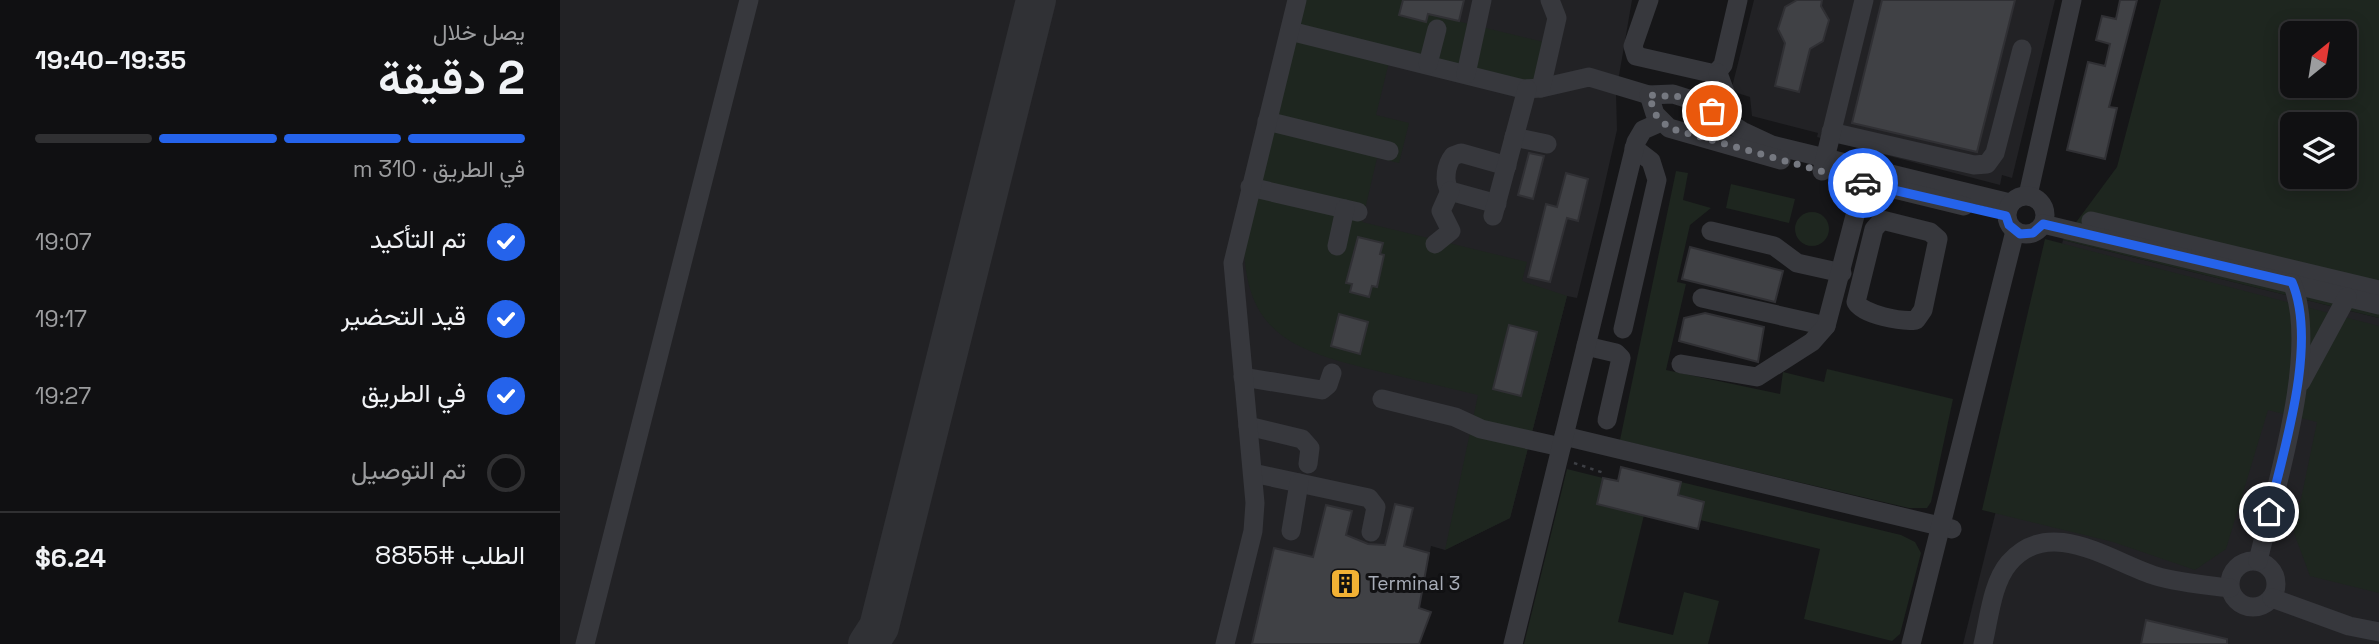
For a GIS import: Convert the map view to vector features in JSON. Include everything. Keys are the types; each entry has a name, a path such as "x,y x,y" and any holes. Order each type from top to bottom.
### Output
{"street":[{"path":"585,644 748,0"},
{"path":"1225,644 1253,531 1255,503 1233,263 1297,0"},
{"path":"1466,74 1482,0"},
{"path":"1450,191 1495,210 1514,137 1534,89 1557,18 1550,0"},
{"path":"1649,0 1633,46 1636,56 1718,73"},
{"path":"1718,73 1723,65 1738,0"},
{"path":"1823,165 1864,0"},
{"path":"1925,644 1947,528 2017,216 2073,0"},
{"path":"1428,64 1437,29"},
{"path":"1290,30 1534,89 1589,77 1649,95 1685,97 1772,145 1823,165"},
{"path":"1831,132 1974,165 1987,164 1995,153 2022,49"},
{"path":"1718,73 1725,92 1718,115"},
{"path":"1649,95 1661,122 1678,132 1823,165 2017,216 2039,230 2045,218 2039,200 2017,216"},
{"path":"1266,121 1389,151"},
{"path":"1513,644 1634,148 1643,130 1661,122"},
{"path":"1514,137 1547,144"},
{"path":"1623,329 1657,180 1651,161 1634,148"},
{"path":"1434,244 1451,231 1441,211 1450,191 1446,180 1450,159 1457,154 1507,166"},
{"path":"1869,177 1871,205 1882,220 1930,232 1938,239 1923,310 1912,321 1865,310 1856,302 1874,229 1882,220"},
{"path":"1681,365 1757,376 1812,342 1826,326 1869,177"},
{"path":"1250,187 1352,210 1337,246"},
{"path":"2045,218 2379,305"},
{"path":"2045,218 2379,290"},
{"path":"1711,231 1774,246 1797,263 1842,273"},
{"path":"2258,561 2298,389 2301,316 2292,282"},
{"path":"2298,389 2347,297"},
{"path":"1702,298 1826,326"},
{"path":"2301,316 2331,324"},
{"path":"1586,346 1616,353 1621,358 1607,420"},
{"path":"1243,377 1322,390 1328,385 1332,373"},
{"path":"1382,399 1455,416 1480,429 1947,528"},
{"path":"1248,426 1302,439 1310,448 1308,464"},
{"path":"1253,473 1372,500 1376,510 1371,532"},
{"path":"1291,531 1299,483"},
{"path":"1911,644 1947,528"},
{"path":"1983,644 1999,580 2008,563 2024,550 2045,542 2065,541 2090,548 2158,576 2230,588"},
{"path":"2249,561 2258,561 2267,565 2276,580 2272,598 2266,604 2248,607 2239,604 2230,588 2234,570 2249,561"},
{"path":"2272,598 2349,626 2379,632"}],"path":[{"path":"1561,447 1604,473"}],"shaded area":[{"path":"560,0 1632,0 1616,93 1617,130 1599,209 1577,298 1567,296 1510,518 1445,550 1431,546 1419,608 1431,612 1419,644 560,644"},
{"path":"1306,0 1403,0 1400,15 1426,22 1428,14 1548,43 1535,92 1390,58 1376,115 1409,123 1399,163 1377,158 1362,222 1527,262 1522,281 1567,296 1510,518 1445,550 1478,395 1345,363 1299,346 1280,334 1265,319 1254,299 1247,275 1244,244"},
{"path":"1754,0 2055,0 2012,178 2002,175 2000,185 1817,137 1818,133 1752,116 1750,97 1731,91"},
{"path":"2161,0 2379,0 2379,318 2063,240 2117,167"},
{"path":"1676,171 1688,173 1683,200 1711,208 1690,225 1677,282 1686,284 1666,370 1780,394 1783,372 1824,382 1827,369 1953,399 1931,502 1927,508 1909,508 1620,440"},
{"path":"1731,184 1795,199 1789,223 1726,208"},
{"path":"1812,212 1824,217 1829,229 1824,241 1812,246 1800,241 1795,229 1800,217"},
{"path":"2045,239 2379,326 2379,593 2310,576 2294,533 2317,422 2268,410 2226,549 2195,570 2113,542 1982,510"},
{"path":"2063,240 2379,318 2379,644 1963,644"},
{"path":"1567,469 1603,478 1597,503 1644,515 1618,622 1673,635 1684,592 1719,601 1708,644 1524,644"},
{"path":"1681,482 1901,535 1915,542 1921,553 1900,634 1892,641 1804,619 1820,549 1700,520 1704,502 1678,495"}],"building":[{"path":"1403,0 1464,0 1459,21 1428,14 1426,22 1399,15"},
{"path":"1797,0 1822,0 1821,6 1829,20 1823,41 1810,49 1799,92 1775,86 1785,43 1778,29 1785,7"},
{"path":"1882,0 2015,0 1977,152 1852,123"},
{"path":"2120,0 2137,0 2109,107 2117,108 2105,159 2067,150 2088,62 2105,66 2110,44 2096,40 2102,16 2116,19"},
{"path":"1529,153 1544,156 1533,199 1518,195"},
{"path":"1566,173 1588,179 1578,221 1567,218 1550,282 1528,277 1546,204 1557,207"},
{"path":"1358,237 1383,243 1380,254 1384,255 1377,287 1372,286 1369,297 1350,292 1352,284 1346,283"},
{"path":"1690,247 1783,271 1775,302 1682,279"},
{"path":"1705,313 1764,327 1758,362 1679,341 1684,318"},
{"path":"1339,314 1368,322 1360,354 1331,346"},
{"path":"1509,325 1537,332 1521,396 1493,389"},
{"path":"1621,467 1681,482 1678,495 1704,502 1698,529 1597,504 1603,478 1618,481"},
{"name":"Terminal 3","path":"1395,504 1413,508 1404,546 1429,553 1419,608 1431,612 1419,644 1252,644 1274,548 1313,557 1326,505 1352,511 1346,535 1368,544 1385,545"},
{"path":"2146,620 2227,639 2227,644 2141,644"}],"taxiway":[{"path":"868,644 879,627 1036,0"}],"way so far":[{"path":"1712,111 1685,97 1673,94 1649,95 1655,114 1661,122 1678,132 1863,183"}],"place":[{"name":"Terminal 3","path":"1345,583"}],"route":[{"path":"1863,183 2006,216 2009,225 2020,234 2033,233 2043,224 2292,282 2298,296 2301,316 2298,389 2269,512"}]}
